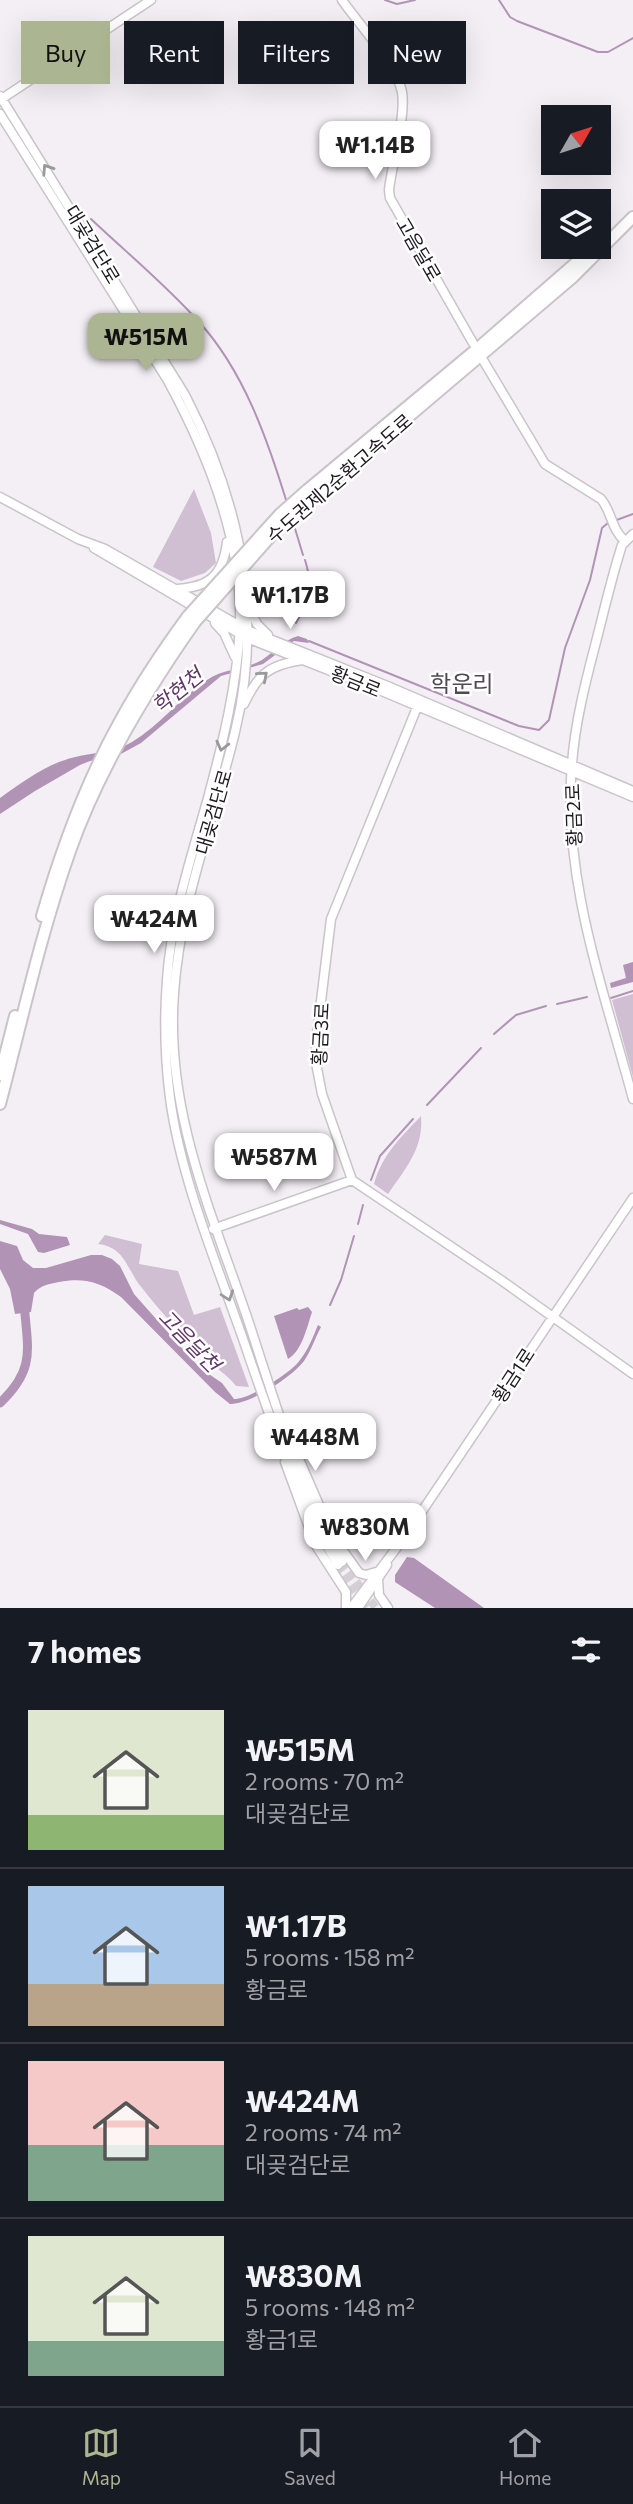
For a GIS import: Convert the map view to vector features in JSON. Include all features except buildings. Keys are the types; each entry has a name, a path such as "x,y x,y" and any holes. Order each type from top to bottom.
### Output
{"highway":[{"path":"611,230 633,207"},
{"name":"수도권제2순환고속도로","path":"0,1075 53,878 98,776 192,619 277,529 572,278 633,217"},
{"name":"수도권제2순환고속도로","path":"0,1104 75,837 118,723 157,660 280,514 580,259"}],"street":[{"path":"1,99 151,0"},
{"name":"고음달로","path":"342,0 391,68 402,92 388,190 390,198 473,343"},
{"name":"대곶검단로","path":"1,99 165,361 201,427 236,523 246,599 243,632 236,658 221,750 174,926 166,985 166,1050 170,1100 182,1157 205,1232 257,1380 282,1435"},
{"name":"대곶검단로","path":"0,114 179,401 205,460 228,532 247,653 245,675 240,713 182,930 173,995 174,1060 191,1157 266,1373 282,1435 307,1510 340,1564"},
{"path":"483,360 545,464 598,496 625,541 633,534"},
{"name":"황금로","path":"0,497 90,545 208,616 633,791"},
{"path":"176,590 204,585 217,574 225,555 228,532"},
{"name":"황금2로","path":"625,541 588,675 572,768 572,828 578,889 633,1099"},
{"name":"황금로","path":"90,545 105,549 243,632"},
{"path":"246,599 254,621 267,639"},
{"path":"208,616 224,633 236,658"},
{"name":"황금로","path":"267,639 292,656 303,656"},
{"path":"240,713 256,681 266,671 303,656"},
{"name":"황금3로","path":"352,1180 322,1094 316,1063 329,931 339,895 419,703"},
{"name":"황금로","path":"572,768 633,797"},
{"path":"205,1232 352,1180 633,1374"},
{"name":"황금1로","path":"364,1595 633,1198"},
{"path":"282,1435 305,1469 332,1535 359,1573 377,1576 379,1594 388,1608"},
{"path":"282,1435 287,1473 306,1524 315,1544 346,1592 348,1608"},
{"path":"348,1608 364,1595"},
{"path":"358,1608 364,1595"}],"shaded area":[{"path":"194,489 211,533 216,563 205,573 181,581 153,567"},
{"path":"298,636 307,639 309,643 294,641 263,664 221,676 141,743 119,755 80,765 0,814 0,798 40,771 65,760 116,749 132,742 207,680 220,673 262,660 288,640"},
{"path":"633,962 633,982 611,988 610,983 626,978 623,965"},
{"path":"633,994 633,1077 612,1000"},
{"path":"421,1116 420,1138 416,1148 407,1167 388,1194 374,1184 377,1174 393,1147"},
{"path":"0,1220 32,1229 39,1234 67,1237 70,1245 44,1253 38,1252 28,1234 0,1224"},
{"path":"105,1235 142,1244 139,1264 178,1271 194,1315 220,1307 249,1387 236,1386 188,1341 142,1288 120,1255 107,1246 98,1244"},
{"path":"0,1241 17,1246 23,1260 33,1268 46,1268 91,1255 112,1259 120,1266 134,1294 200,1368 222,1383 234,1399 260,1390 288,1372 303,1356 318,1325 321,1327 304,1361 290,1375 259,1395 230,1404 121,1297 99,1284 76,1280 45,1285 34,1293 31,1312 15,1314 10,1289 0,1269"},
{"path":"308,1307 312,1312 303,1338 288,1359 274,1316"},
{"path":"407,1557 414,1558 484,1608 435,1608 395,1582 395,1575"}],"waterway":[{"path":"385,0 397,4 415,0"},
{"path":"499,0 510,17 517,21 598,52 608,52 633,38"},
{"path":"91,219 173,295 215,341 242,384 253,408 287,503"},
{"name":"학현천","path":"614,521 633,514"},
{"path":"293,522 303,555"},
{"name":"학현천","path":"309,641 519,726 539,730 549,720 565,648 590,580 602,528 609,522"},
{"path":"296,623 309,593 305,560"},
{"name":"고음달천","path":"611,998 633,991"},
{"name":"고음달천","path":"557,1004 587,997"},
{"name":"고음달천","path":"494,1034 516,1015 546,1006"},
{"name":"고음달천","path":"427,1105 481,1048"},
{"name":"고음달천","path":"371,1180 380,1156 413,1119"},
{"name":"고음달천","path":"358,1224 363,1205"},
{"name":"고음달천","path":"330,1305 341,1280 354,1236"},
{"path":"0,1403 20,1379 25,1368 27,1345 24,1302"}],"tunnel":[{"path":"342,1562 376,1608"},
{"path":"338,1565 366,1608"}],"district":[{"name":"학운리","path":"462,683"}]}
